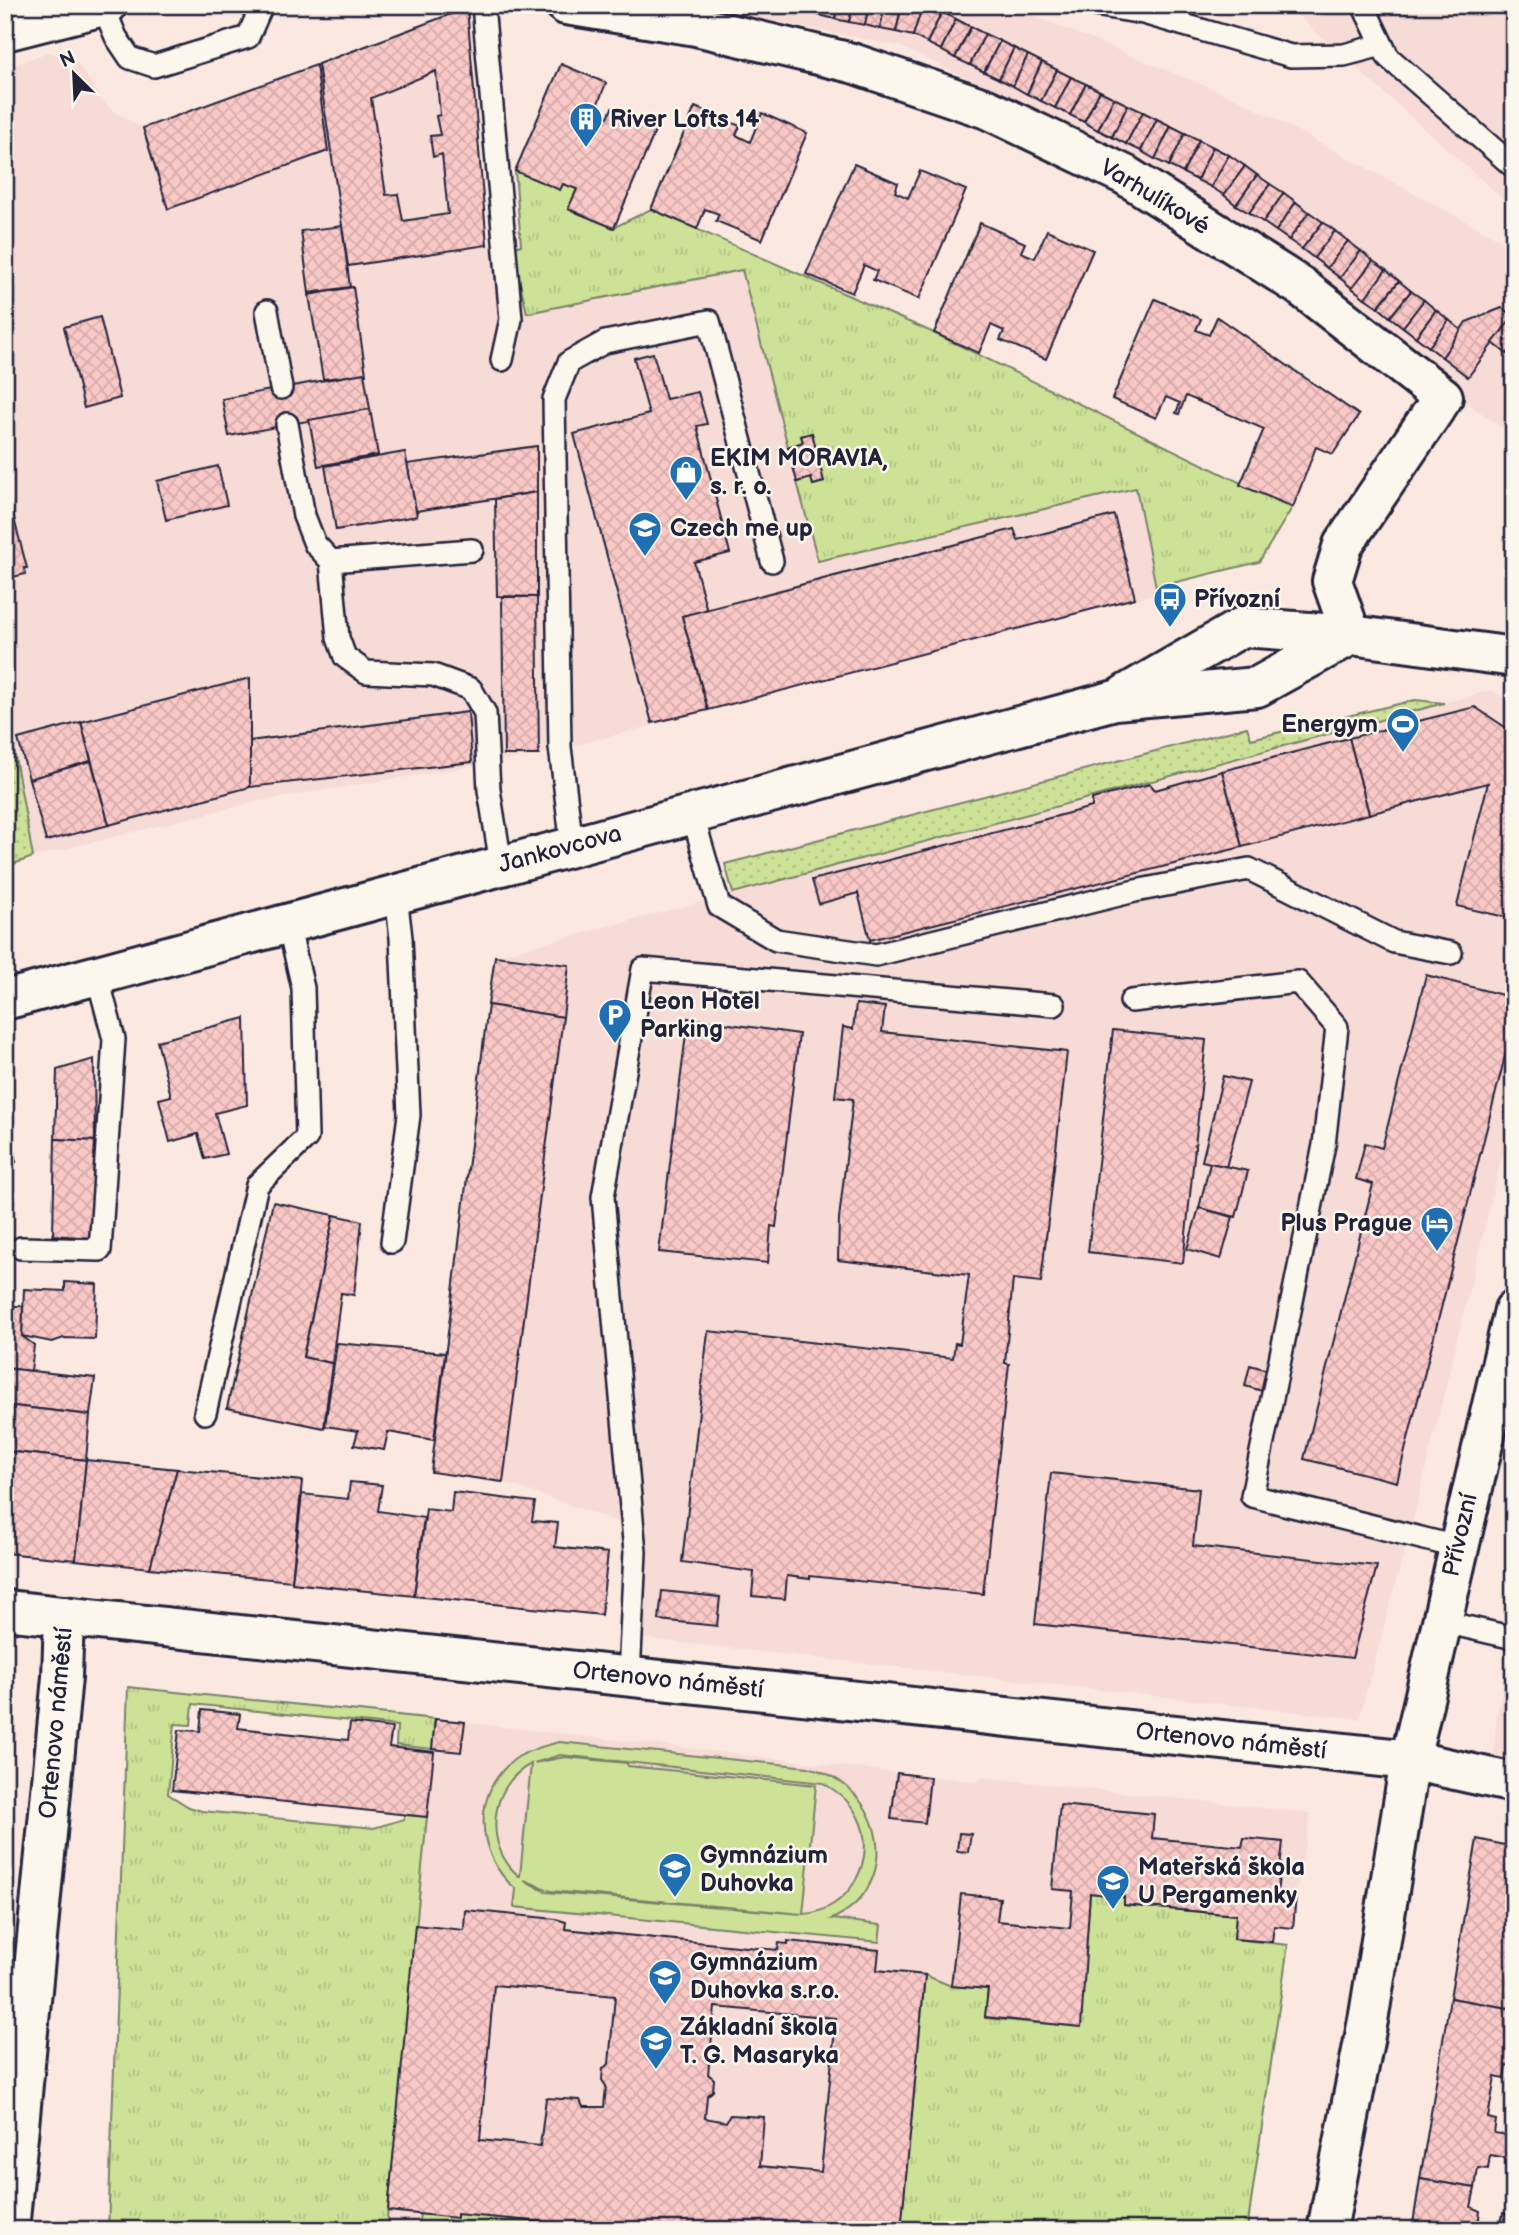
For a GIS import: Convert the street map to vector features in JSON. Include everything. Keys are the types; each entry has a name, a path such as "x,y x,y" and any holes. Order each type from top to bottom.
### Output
{"street":[{"name":"Varhulíkové","path":"566,5 696,26 852,64 987,109 1125,176 1300,286 1443,397 1343,545 1332,581 1351,635"},
{"path":"5,31 105,6"},
{"name":"Jankovcova","path":"1115,700 1242,627 1351,635 1507,659"},
{"name":"Jankovcova","path":"5,1000 1115,700 1257,687 1351,635"},
{"name":"Přívozní","path":"1410,1760 1440,1620 1514,1310"},
{"path":"5,1610 64,1616"},
{"name":"Ortenovo náměstí","path":"9,2230 62,1677 64,1616 1410,1760 1514,1783"},
{"path":"1327,2230 1369,2015 1410,1760"}],"lane":[{"path":"105,6 116,37 130,58 154,66 248,37 262,5"},
{"path":"483,5 511,319 502,360"},
{"path":"1095,5 1143,13 1291,56 1345,55 1382,45"},
{"path":"1363,5 1388,57 1514,167"},
{"path":"267,311 281,388"},
{"path":"572,846 560,747 554,399 569,362 605,342 709,321 772,561"},
{"path":"287,424 304,516 315,544 331,561 338,638 345,657 366,672 433,675 471,689 485,713 489,790 501,864"},
{"path":"331,561 472,550"},
{"path":"692,813 719,905 776,940 876,954 1135,891 1249,869 1394,942 1451,953"},
{"path":"392,1242 409,1115 401,938 396,895"},
{"path":"205,1413 257,1185 307,1137 303,988 288,923"},
{"path":"629,1676 635,1552 603,1197 643,969 1054,1004"},
{"path":"20,1248 100,1250 114,1039 97,975"},
{"path":"1131,1001 1297,982 1337,1027 1324,1145 1252,1496 1457,1547"},
{"path":"1440,1620 1514,1638"}],"shaded area":[{"path":"693,5 1008,5 1242,101 1514,247 1514,437 1447,388 1310,269 1142,161 899,46"},
{"path":"1286,5 1514,5 1514,209 1450,152"},
{"path":"467,8 487,244 742,269 818,561 1136,488 1156,594 539,755 259,801 33,857 5,702 5,69 47,52 76,61 104,102 116,113 144,128"},
{"path":"1491,690 1514,704 1514,1107 1416,1508 1359,1719 621,1636 621,1523 503,1482 431,1472 495,956 1150,784"},
{"path":"1514,1635 1514,1768 1494,1763 1496,1721"},
{"name":"Gymnázium Duhovka","path":"435,1719 979,1782 980,1777 1311,1813 1296,1895 1274,1926 1272,1942 1288,1945 1271,2071 920,2035 901,2230 386,2230"}],"green space":[{"path":"515,171 560,189 563,184 577,189 569,209 613,228 651,209 934,333 1292,508 1259,562 1156,587 1136,488 818,561 797,482 811,478 813,485 824,482 812,433 801,436 803,442 788,447 742,270 527,313 512,248 521,245"},
{"path":"1415,700 1444,703 733,893 725,864 1247,727 1251,739"},
{"path":"5,702 33,857 5,867"},
{"path":"128,1687 435,1719 432,1749 396,1745 397,1726 193,1704 191,1725 175,1724 168,1794 189,1807 202,1811 374,1828 404,1819 404,1815 427,1817 386,2230 108,2230"},
{"path":"559,1742 808,1767 834,1778 854,1794 869,1815 876,1838 877,1861 870,1884 855,1904 832,1919 881,1925 879,1942 514,1907 516,1889 502,1875 492,1859 486,1841 485,1804 502,1771 518,1757","holes":["560,1755 823,1783 843,1797 858,1817 864,1833 862,1865 856,1880 834,1904 803,1914 816,1785 565,1757 534,1763","531,1764 520,1876 519,1876 507,1864 500,1849 496,1817 506,1786","524,1880 551,1891 802,1914 546,1892"]},
{"path":"1090,1893 1124,1897 1124,1905 1236,1915 1234,1939 1288,1945 1247,2230 901,2230 925,1975 951,1986 988,1989 985,2018 1080,2027"},
{"path":"420,2214 457,2217 457,2214 563,2224 563,2229 576,2230 418,2230"}],"building":[{"path":"805,5 821,5 819,15 804,11"},
{"path":"821,5 838,5 835,19 819,15"},
{"path":"838,5 853,5 849,22 835,19"},
{"path":"853,5 869,5 865,25 849,22"},
{"path":"869,5 885,5 880,29 865,25"},
{"path":"885,5 902,5 896,32 880,29"},
{"path":"902,5 923,5 913,36 896,32"},
{"path":"923,5 942,12 927,43 913,36"},
{"path":"467,8 487,245 348,266 318,64","holes":["436,71 440,115 436,116 440,135 430,136 433,157 442,154 448,214 403,221 398,194 386,195 371,98"]},
{"path":"942,12 956,19 941,50 927,43"},
{"path":"956,19 971,27 955,58 941,50"},
{"path":"971,27 985,34 970,65 955,58"},
{"path":"985,34 1000,41 984,72 970,65"},
{"path":"1000,41 1014,48 999,79 984,72"},
{"path":"1014,48 1028,55 1013,86 999,79"},
{"path":"1028,55 1042,62 1027,94 1013,86"},
{"path":"1042,62 1057,70 1041,101 1027,94"},
{"name":"River Lofts 14","path":"561,64 606,83 595,111 608,117 612,108 657,127 614,228 568,209 577,189 563,184 560,190 515,171"},
{"path":"316,65 328,151 168,209 143,128"},
{"path":"1057,70 1071,77 1055,108 1041,101"},
{"path":"1071,77 1086,84 1070,115 1055,108"},
{"path":"1086,84 1100,91 1084,122 1070,115"},
{"path":"1100,91 1114,98 1098,130 1084,122"},
{"path":"1114,98 1128,105 1112,137 1098,130"},
{"path":"1128,105 1143,112 1126,144 1112,137"},
{"path":"695,107 740,126 736,135 750,142 762,113 807,133 762,240 716,221 719,214 705,209 697,229 651,209"},
{"path":"1143,112 1157,119 1141,151 1126,144"},
{"path":"1157,119 1171,126 1155,159 1141,151"},
{"path":"1171,126 1185,133 1169,166 1155,159"},
{"path":"1185,133 1199,140 1183,173 1169,166"},
{"path":"1199,140 1213,147 1197,180 1183,173"},
{"path":"1213,147 1229,155 1211,187 1197,180"},
{"path":"1229,155 1245,166 1224,195 1211,187"},
{"path":"854,164 898,183 895,192 908,198 920,171 966,190 919,299 873,280 877,271 864,265 852,293 806,274"},
{"path":"1245,166 1257,175 1236,205 1224,195"},
{"path":"1257,175 1270,184 1249,213 1236,205"},
{"path":"1270,184 1284,193 1263,222 1249,213"},
{"path":"1284,193 1296,202 1276,231 1263,222"},
{"path":"1296,202 1309,212 1289,240 1276,231"},
{"path":"1309,212 1323,222 1302,249 1289,240"},
{"path":"1323,222 1335,231 1314,258 1302,249"},
{"path":"980,223 1025,243 1021,252 1035,258 1047,230 1093,250 1046,359 1000,340 1004,331 991,325 979,353 934,333"},
{"path":"342,226 350,287 309,293 301,231"},
{"path":"1335,231 1348,241 1327,268 1314,258"},
{"path":"1348,241 1361,251 1340,278 1327,268"},
{"path":"1361,251 1373,261 1352,288 1340,278"},
{"path":"1373,261 1386,270 1365,298 1352,288"},
{"path":"1386,270 1399,281 1378,307 1365,298"},
{"path":"1399,281 1411,291 1390,317 1378,307"},
{"path":"353,287 366,374 323,379 309,295"},
{"path":"1411,291 1424,300 1403,327 1390,317"},
{"path":"1155,299 1201,319 1196,330 1209,335 1217,317 1359,415 1333,454 1316,447 1293,507 1240,485 1264,429 1186,396 1179,414 1176,413 1180,403 1166,397 1156,418 1112,399"},
{"path":"1424,300 1436,310 1416,337 1403,327"},
{"path":"1502,308 1513,316 1468,377 1442,357 1466,322"},
{"path":"1436,310 1449,320 1429,347 1416,337"},
{"path":"1513,316 1514,345 1507,354 1493,343"},
{"path":"100,317 120,398 84,408 64,327"},
{"path":"1449,320 1461,330 1442,357 1429,347"},
{"path":"653,353 666,399 698,392 707,424 697,426 730,553 694,562 707,611 682,616 708,710 652,723 574,434 649,414 634,358"},
{"path":"364,373 370,409 229,436 222,399"},
{"path":"370,409 378,455 318,466 309,420"},
{"path":"812,433 824,482 813,485 811,478 797,482 788,447 803,442 801,436"},
{"path":"537,446 537,492 416,511 407,464"},
{"path":"405,452 417,516 336,530 325,466"},
{"path":"218,466 227,505 166,520 157,481"},
{"path":"5,471 12,511 5,513"},
{"path":"537,492 537,597 497,596 495,499"},
{"path":"12,511 27,568 24,568 25,574 5,579 5,513"},
{"path":"1114,515 1135,598 708,710 682,616 1014,529 1018,540"},
{"path":"502,597 537,597 539,755 504,755"},
{"path":"250,678 250,787 109,825 81,722"},
{"path":"1475,707 1514,733 1514,919 1457,906 1488,783 1369,814 1349,738"},
{"path":"468,712 472,762 250,787 250,741"},
{"path":"81,722 91,761 29,779 18,739"},
{"path":"1349,738 1369,814 1242,847 1222,771"},
{"path":"91,761 109,825 46,841 29,779"},
{"path":"1222,771 1242,847 870,940 858,893 819,904 812,880 1092,807 1092,799 1150,784 1155,790"},
{"path":"495,956 569,965 563,1017 488,1005"},
{"path":"1426,975 1514,998 1514,1021 1397,1482 1304,1459 1373,1184 1356,1179 1365,1143 1382,1148"},
{"path":"856,1004 885,1007 882,1032 1067,1052 1041,1282 1013,1279 1005,1363 1009,1364 983,1594 810,1576 810,1579 787,1576 785,1599 752,1596 754,1572 682,1562 708,1331 953,1358 955,1343 960,1344 969,1275 838,1260 839,1219 853,1099 835,1097 843,1027 853,1029"},
{"path":"488,1005 563,1017 503,1482 431,1472"},
{"path":"245,1018 247,1105 215,1113 226,1154 205,1159 198,1134 170,1142 159,1099 171,1096 157,1041"},
{"path":"688,1018 799,1034 776,1227 771,1226 768,1263 659,1252"},
{"path":"1113,1030 1206,1040 1183,1263 1088,1252"},
{"path":"94,1059 95,1141 55,1139 57,1070"},
{"path":"1223,1076 1249,1082 1226,1167 1202,1161"},
{"path":"5,1120 16,1162 5,1165"},
{"path":"55,1139 95,1141 91,1238 53,1235"},
{"path":"1210,1163 1248,1171 1236,1217 1199,1208"},
{"path":"273,1202 334,1215 303,1357 332,1363 324,1428 227,1408"},
{"path":"1199,1208 1233,1217 1221,1259 1187,1249"},
{"path":"334,1215 362,1221 354,1295 341,1293 332,1363 303,1357"},
{"path":"65,1282 97,1284 95,1339 64,1338 52,1342 22,1336 24,1289 65,1291"},
{"path":"5,1306 23,1306 22,1336 34,1345 31,1371 5,1368"},
{"path":"337,1343 445,1353 434,1440 388,1432 384,1450 354,1445 358,1431 325,1426"},
{"path":"1250,1365 1268,1370 1262,1391 1245,1386"},
{"path":"5,1368 95,1378 90,1415 5,1405"},
{"path":"5,1405 90,1415 86,1460 5,1451"},
{"path":"5,1451 86,1460 76,1560 5,1553"},
{"path":"86,1460 177,1469 150,1568 76,1560"},
{"path":"177,1469 302,1481 292,1581 150,1568"},
{"path":"1051,1473 1199,1489 1193,1546 1377,1566 1352,1658 1035,1624"},
{"path":"350,1482 382,1485 378,1511 424,1518 414,1596 292,1583 302,1494 348,1499"},
{"path":"453,1492 535,1502 532,1521 558,1523 555,1547 608,1553 601,1615 414,1596 426,1509 451,1512"},
{"path":"662,1591 720,1597 717,1626 659,1620"},
{"path":"202,1710 240,1714 238,1728 348,1740 350,1723 392,1728 389,1747 434,1752 427,1817 172,1790 179,1730 200,1731"},
{"path":"435,1719 465,1722 461,1752 432,1749"},
{"path":"897,1773 930,1777 925,1823 891,1819"},
{"path":"1060,1805 1154,1814 1152,1838 1242,1847 1244,1838 1283,1842 1277,1894 1296,1895 1293,1928 1274,1926 1272,1942 1234,1939 1236,1915 1124,1905 1124,1897 1090,1893 1081,2027 985,2017 988,1989 951,1986 961,1894 1000,1898 997,1921 1070,1928 1073,1891 1052,1889"},
{"path":"959,1833 971,1834 968,1852 957,1851"},
{"path":"1477,1839 1514,1847 1514,2009 1450,1998"},
{"name":"Základní škola T. G. Masaryka","path":"465,1910 556,1919 566,1922 565,1929 778,1950 779,1943 788,1944 788,1941 879,1950 877,1970 925,1975 901,2230 576,2230 562,2229 563,2224 457,2214 457,2218 388,2211 415,1925 464,1930","holes":["494,1985 615,1996 609,2064 603,2068 602,2080 606,2086 604,2107 583,2107 580,2100 546,2098 540,2146 480,2140","715,2007 836,2018 821,2172 760,2166 764,2117 730,2115 726,2122 705,2118 707,2096 713,2091 714,2079 708,2074"]},
{"path":"1450,1998 1514,2009 1514,2066 1506,2065 1504,2079 1495,2077 1488,2118 1496,2120 1494,2133 1514,2136 1514,2174 1510,2174 1513,2159 1490,2155 1488,2169 1478,2168 1475,2188 1420,2179"},
{"path":"1420,2179 1475,2188 1471,2207 1480,2211 1478,2225 1500,2229 1503,2213 1512,2215 1514,2206 1514,2230 1412,2230"}],"place":[{"name":"River Lofts 14","path":"586,149"},
{"name":"EKIM MORAVIA, s. r. o.","path":"686,502"},
{"name":"Czech me up","path":"645,558"},
{"name":"Přívozní","path":"1170,629"},
{"name":"Energym","path":"1403,754"},
{"name":"Leon Hotel Parking","path":"615,1045"},
{"name":"Plus Prague","path":"1437,1253"},
{"name":"Gymnázium Duhovka","path":"675,1899"},
{"name":"Mateřská škola U Pergamenky","path":"1113,1911"},
{"name":"Gymnázium Duhovka s.r.o.","path":"665,2006"},
{"name":"Základní škola T. G. Masaryka","path":"656,2071"}]}
